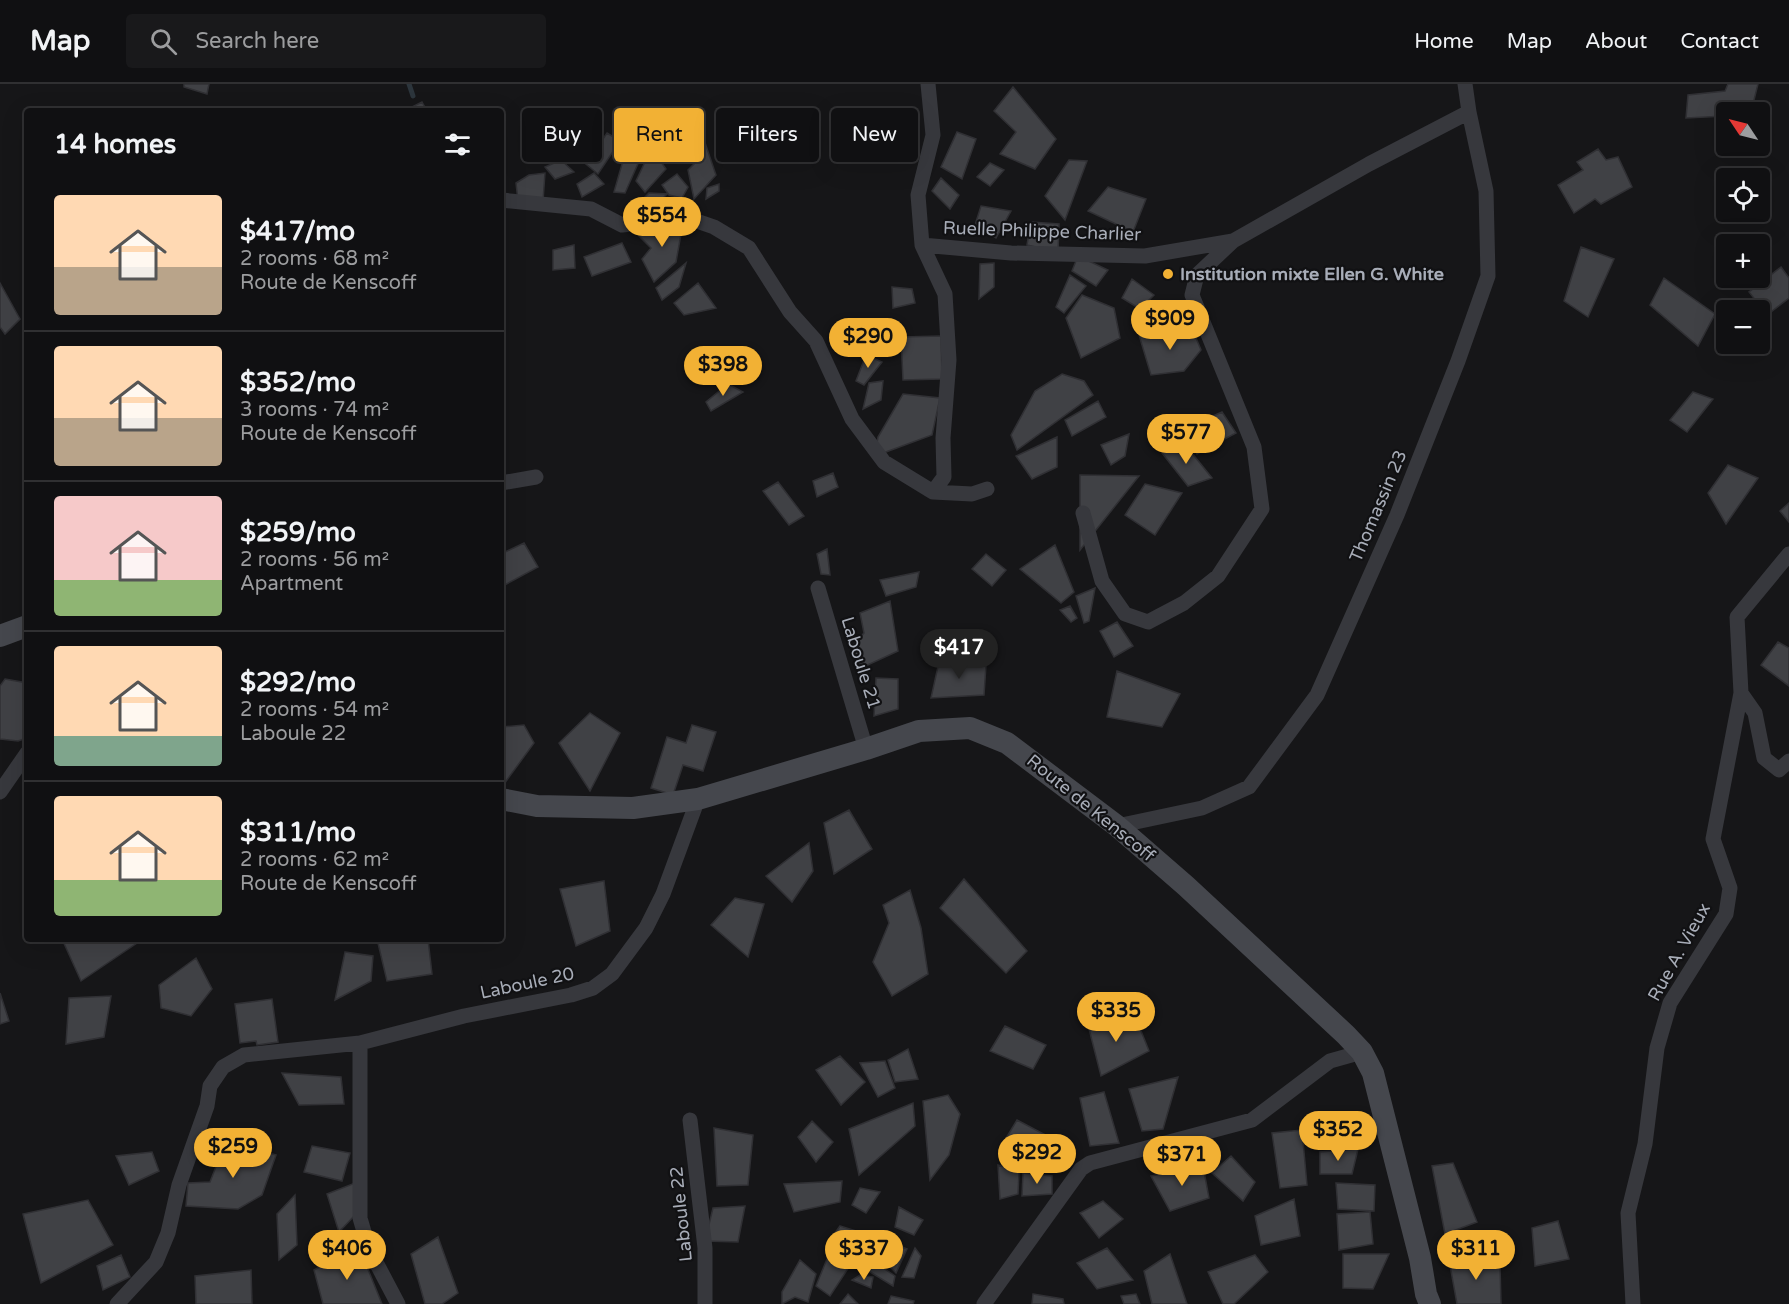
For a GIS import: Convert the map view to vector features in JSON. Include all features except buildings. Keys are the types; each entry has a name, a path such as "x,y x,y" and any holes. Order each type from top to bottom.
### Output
{"main road":[{"path":"0,636 24,627"},
{"name":"Route de Kenscoff","path":"504,800 537,806 633,808 698,798 866,749 919,731 970,728 1007,742 1118,826 1186,886 1362,1052 1374,1073 1430,1304"}],"street":[{"name":"Ruelle Philippe Charlier","path":"928,84 933,135 918,195 922,245 1011,253 1145,256 1233,241 1369,164 1469,112"},
{"name":"Thomassin 23","path":"1118,826 1202,808 1249,787 1317,695 1397,515 1458,361 1488,276 1486,191 1465,84"},
{"path":"504,200 591,209 622,225 688,218 714,227 749,248 790,312 816,341 852,419 884,462 933,492 972,494 987,489"},
{"path":"1083,513 1102,581 1125,614 1148,622 1184,603 1218,576 1262,509 1254,447 1192,295 1197,275 1233,241"},
{"path":"922,245 945,294 949,360 943,438 944,477 933,492"},
{"path":"504,482 536,477"},
{"name":"Rue A. Vieux","path":"1633,1304 1628,1213 1645,1144 1657,1048 1670,1003 1726,914 1730,888 1713,839 1741,693 1737,617 1789,554"},
{"name":"Laboule 21","path":"818,588 866,749"},
{"name":"Rue A. Vieux","path":"1741,693 1755,713 1764,758 1779,770 1789,761"},
{"path":"0,792 24,757"},
{"name":"Laboule 20","path":"117,1304 156,1262 168,1233 179,1185 196,1142 207,1106 210,1086 223,1068 244,1055 360,1043 464,1016 571,995 593,988 612,974 646,928 663,894 698,798"},
{"path":"360,1043 360,1218 369,1249 398,1304"},
{"path":"984,1304 1081,1169 1090,1163 1252,1120 1330,1061 1362,1052"},
{"name":"Laboule 22","path":"690,1120 705,1248 705,1304"}],"waterway":[{"path":"409,84 413,96"}],"place":[{"name":"Institution mixte Ellen G. White","path":"1168,274"}]}
